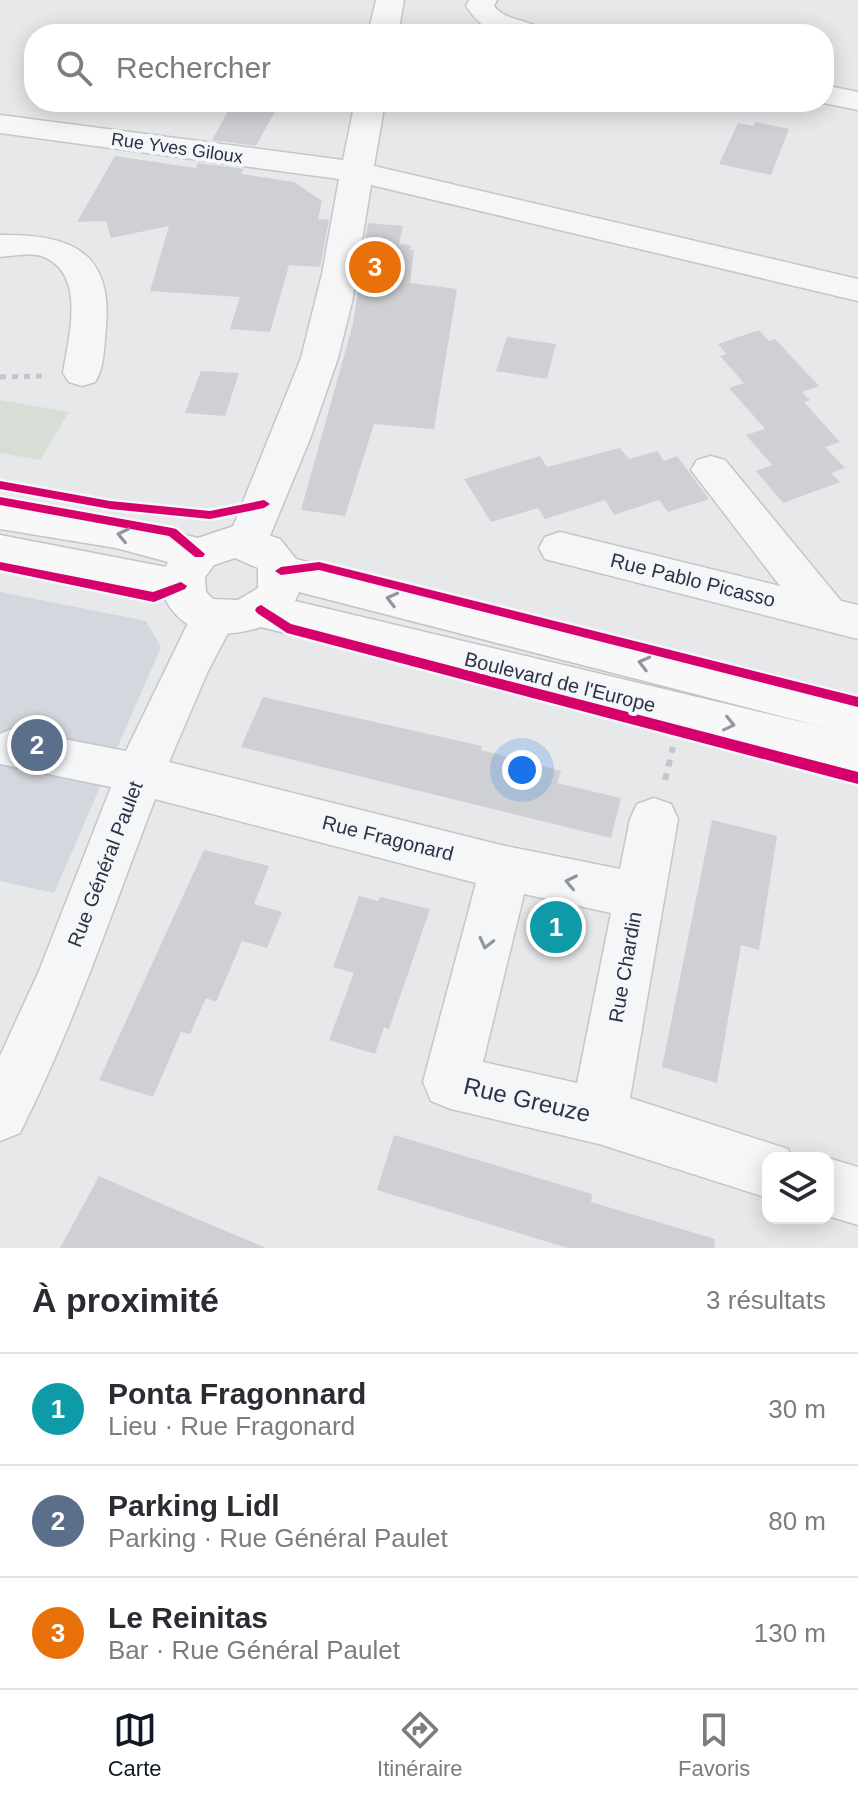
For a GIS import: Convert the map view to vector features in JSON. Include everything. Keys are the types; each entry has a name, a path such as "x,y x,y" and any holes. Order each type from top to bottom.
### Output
{"main road":[{"path":"0,514 116,533 198,586 246,616 261,610 276,596 281,571 263,549 247,544 222,544 198,586"},
{"path":"0,551 198,586"},
{"name":"Boulevard de l'Europe","path":"281,571 858,717"},
{"name":"Boulevard de l'Europe","path":"261,610 858,755"}],"street":[{"path":"385,24 390,0"},
{"path":"483,0 480,6 492,22 498,24"},
{"path":"834,96 858,101"},
{"path":"247,544 319,359 351,221 354,171 368,112"},
{"name":"Rue Yves Giloux","path":"0,124 354,171 858,290"},
{"path":"0,246 54,247 77,264 89,287 82,373"},
{"name":"Rue Pablo Picasso","path":"711,470 842,618"},
{"name":"Rue Pablo Picasso","path":"560,548 842,618"},
{"name":"Rue Général Paulet","path":"0,1113 29,1061 139,774 196,646 198,586"},
{"name":"Rue Fragonard","path":"12,749 139,774 505,868 638,896"},
{"name":"Rue Chardin","path":"599,1116 654,819"},
{"name":"Rue Greuze","path":"505,868 451,1082 599,1116 762,1167"},
{"path":"834,1189 858,1196"}],"path":[{"path":"0,377 82,373"},
{"path":"654,819 674,745"}],"shaded area":[{"path":"0,400 69,412 40,460 0,453"},
{"path":"0,592 146,621 161,647 54,893 0,881"}],"building":[{"path":"227,112 275,112 256,146 212,140"},
{"path":"756,122 789,129 771,175 719,164 738,123 753,126"},
{"path":"115,156 196,168 198,163 244,169 241,174 294,182 322,201 318,219 329,220 320,267 289,265 270,332 230,329 240,297 150,291 169,226 111,238 106,221 77,222"},
{"path":"368,223 403,226 399,244 411,245 410,250 414,250 410,283 457,289 434,429 374,424 345,516 301,510 353,324"},
{"path":"759,330 769,341 775,339 819,386 802,392 810,400 804,402 840,442 825,447 845,468 831,473 840,482 783,503 756,471 772,465 746,435 765,429 729,388 744,383 720,356 726,354 718,344"},
{"path":"507,337 556,344 547,379 496,371"},
{"path":"201,371 239,373 225,416 185,413"},
{"path":"620,448 629,459 657,451 664,461 677,456 709,499 668,512 659,500 614,515 605,500 545,519 538,508 491,522 464,479 540,456 547,467"},
{"path":"263,697 482,746 481,750 561,771 557,783 621,798 611,838 241,747"},
{"path":"712,820 777,836 759,950 741,945 717,1083 662,1067"},
{"path":"204,850 269,866 254,904 282,912 267,948 242,941 216,1002 206,998 190,1034 181,1032 153,1097 99,1080"},
{"path":"359,896 378,901 380,897 430,909 389,1029 384,1027 375,1054 329,1040 354,973 333,967"},
{"path":"394,1135 592,1194 591,1202 715,1239 714,1248 568,1248 377,1190"},
{"path":"99,1176 169,1207 266,1248 60,1248"}],"cycle path":[{"path":"0,485 110,505 210,515 264,504"},
{"path":"0,501 172,532 199,554"},
{"path":"0,566 154,597 181,586"},
{"path":"281,571 319,566 858,702"},
{"path":"261,610 287,628 858,778"}],"place":[{"name":"Le Reinitas","path":"375,267"},
{"name":"Parking Lidl","path":"37,745"},
{"name":"Ponta Fragonnard","path":"556,927"}]}
